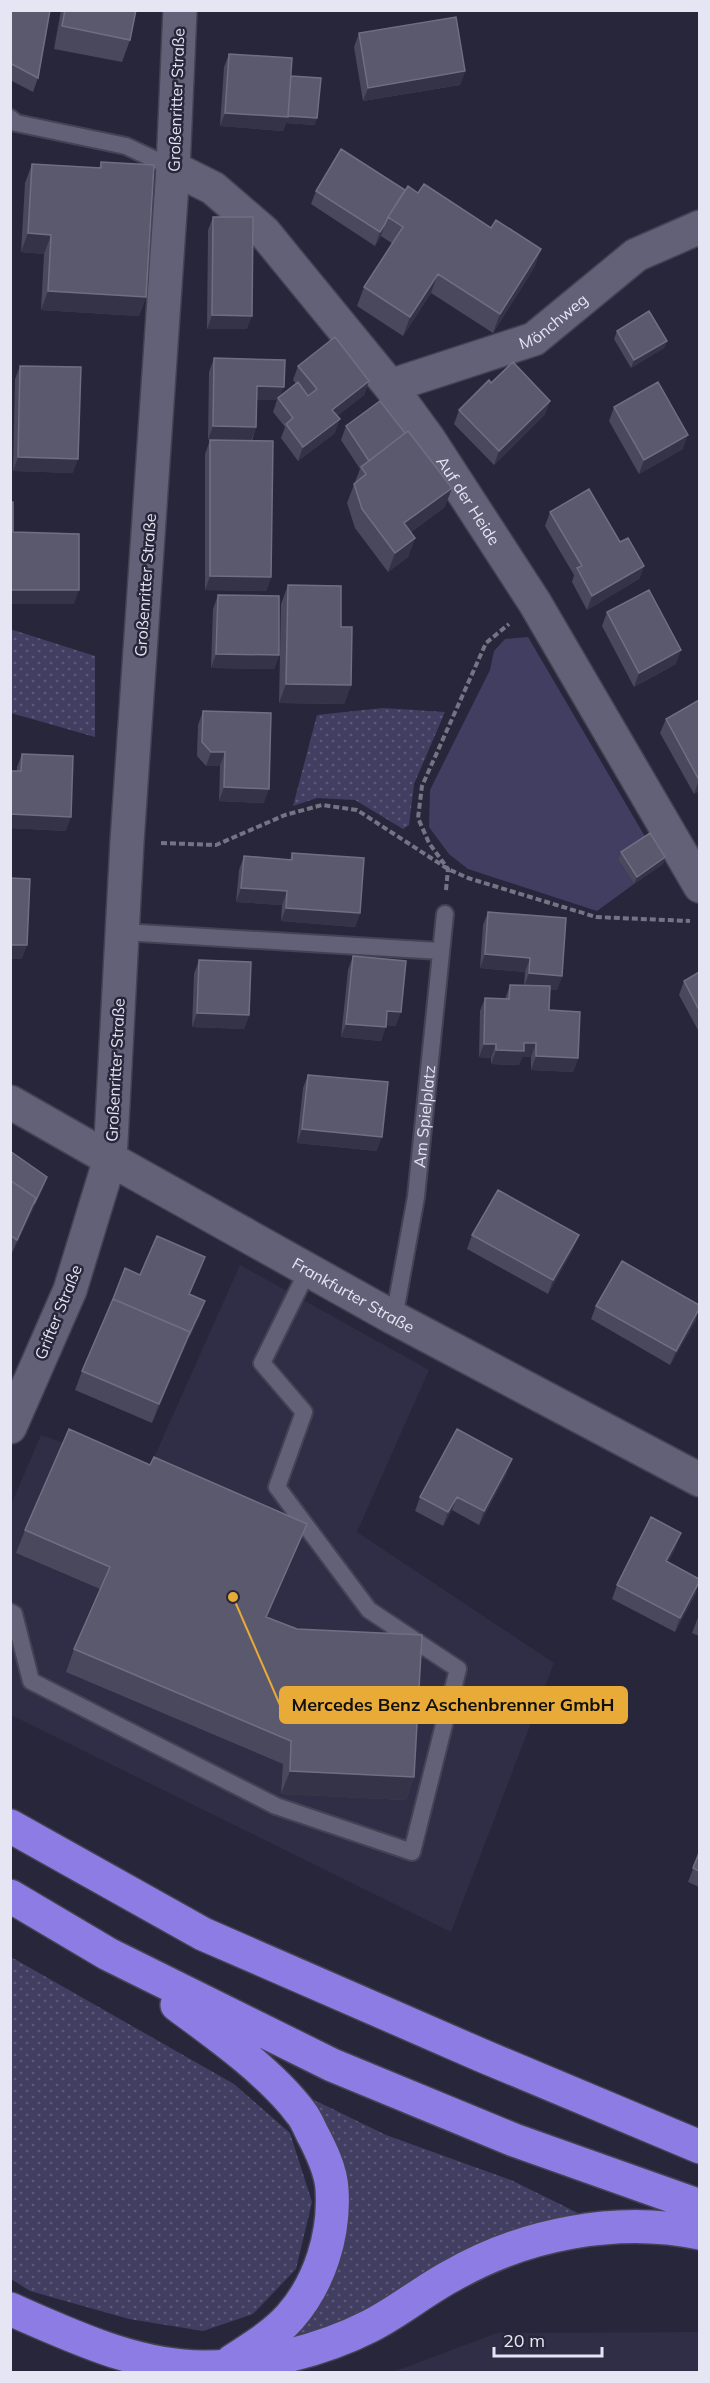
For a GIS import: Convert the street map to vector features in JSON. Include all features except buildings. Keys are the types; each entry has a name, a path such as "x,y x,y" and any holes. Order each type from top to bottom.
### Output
{"highway":[{"path":"10,1826 203,1934 699,2147"},
{"path":"10,1896 108,1954 332,2065 514,2140 699,2206"},
{"path":"108,1954 219,2036 273,2083 302,2114 325,2160 332,2188 331,2212 329,2238 319,2270 290,2316 267,2338 225,2366"},
{"path":"10,2309 124,2354 169,2365 225,2366 312,2350 341,2339 371,2325 452,2275 517,2245 603,2226 684,2230 699,2233"}],"street":[{"name":"Großenritter Straße","path":"110,1159 127,842 173,168 180,10"},
{"name":"Auf der Heide","path":"173,168 213,188 264,232 390,386 428,438 535,603 699,886"},
{"name":"Mönchweg","path":"390,386 534,339 636,255 699,227"},
{"name":"Frankfurter Straße","path":"10,1102 394,1318 699,1480"},
{"name":"Grifter Straße","path":"10,1427 70,1290 110,1159"}],"lane":[{"path":"10,118 16,123 126,146 173,168"},
{"name":"Am Spielplatz","path":"394,1318 416,1197 445,914"},
{"path":"123,932 440,951"},
{"path":"10,1612 14,1614 31,1681 276,1806 412,1852 458,1669 369,1610 277,1487 304,1412 262,1363 308,1270"}],"path":[{"path":"445,914 448,869 429,843 418,818 422,786 486,643 535,603"},
{"path":"127,842 216,845 285,815 322,805 357,810 448,869 468,878 596,917 699,922"}],"shaded area":[{"path":"10,629 95,656 95,737 11,713"},
{"path":"528,637 647,840 618,860 634,884 597,911 468,869 449,854 429,827 430,790 490,670 494,651 505,639"},
{"path":"383,708 445,712 414,784 409,825 403,829 355,800 317,798 293,806 317,715"},
{"path":"240,1265 429,1370 357,1532 554,1663 451,1932 11,1715 10,1507 41,1435 147,1473"},
{"path":"11,1957 234,2084 290,2133 312,2202 296,2269 253,2314 203,2331 129,2319 30,2291 11,2279"},
{"path":"306,2096 386,2135 511,2180 578,2213 490,2239 399,2294 285,2347 330,2283"},
{"path":"699,2332 699,2372 393,2372 497,2333"}],"place":[{"name":"Mercedes Benz Aschenbrenner GmbH","path":"233,1597"}]}
